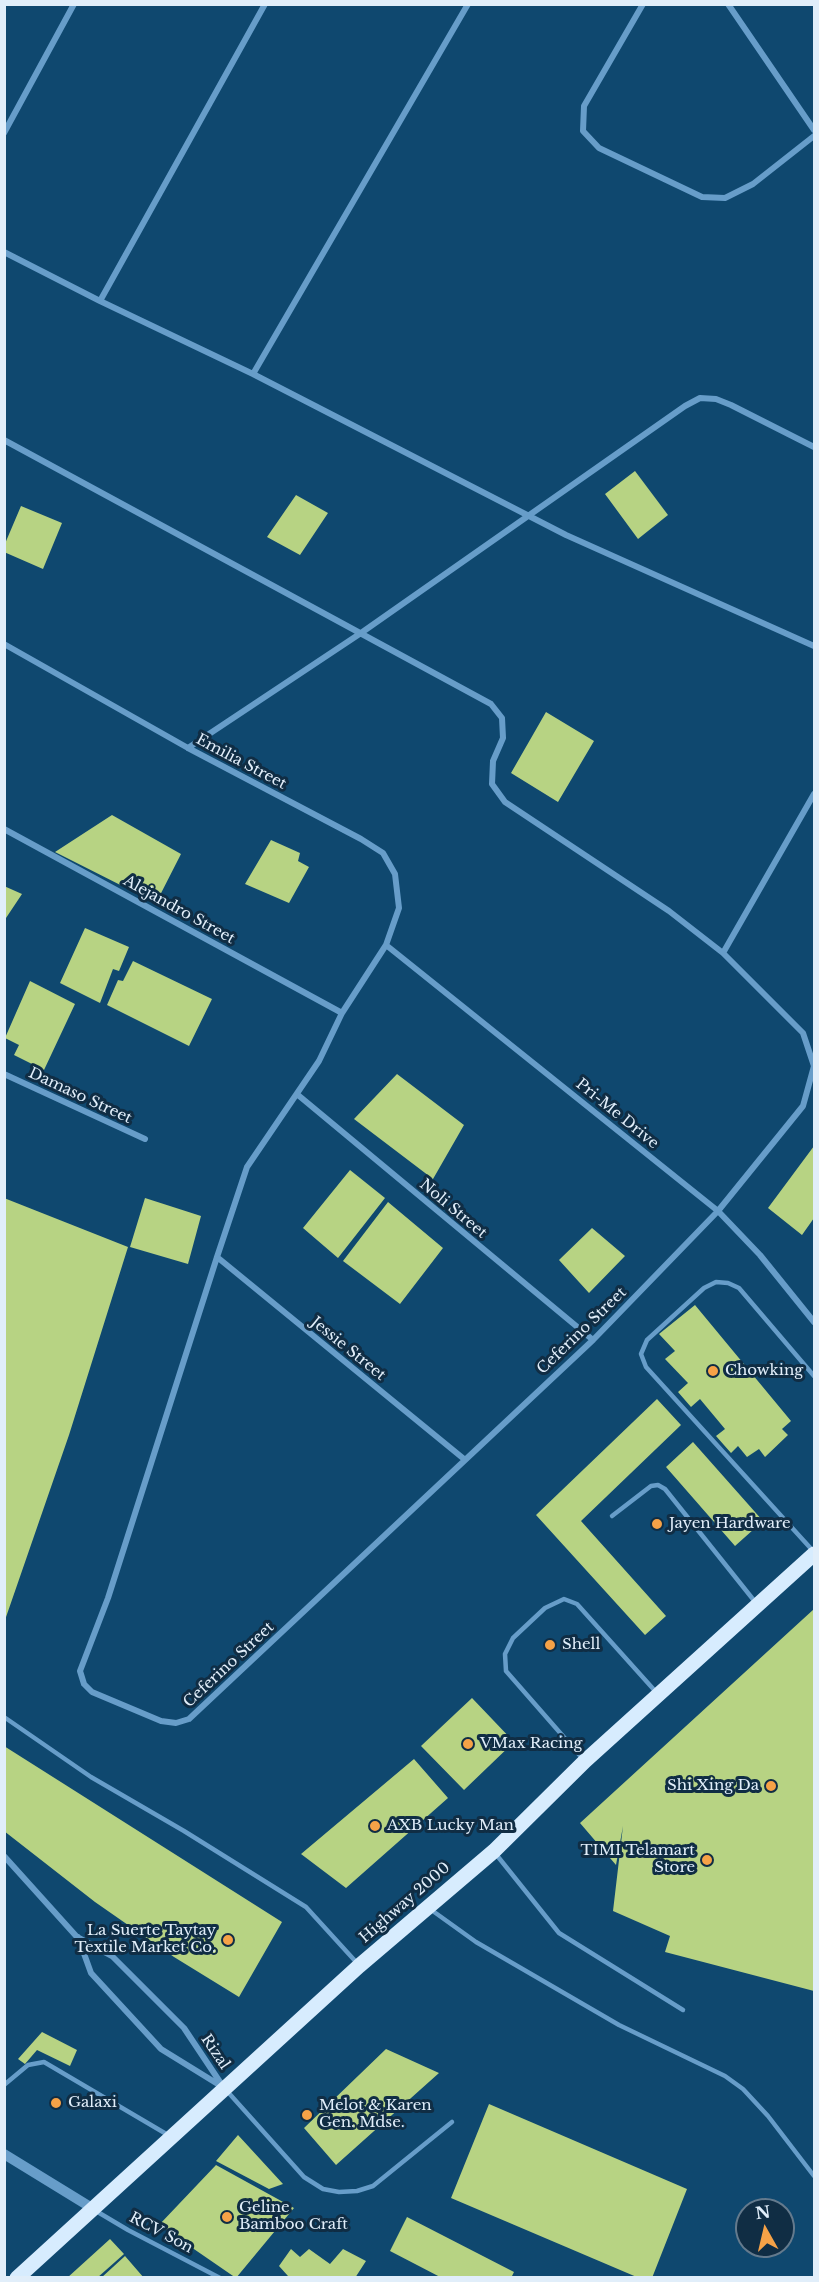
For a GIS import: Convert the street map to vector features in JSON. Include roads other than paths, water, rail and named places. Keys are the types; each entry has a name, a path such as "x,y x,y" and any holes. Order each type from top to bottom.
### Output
{"main road":[{"name":"Highway 2000","path":"17,2277 359,1966 494,1851 585,1761 814,1553"}],"street":[{"path":"4,133 74,4"},
{"path":"100,301 266,4"},
{"path":"253,374 468,4"},
{"path":"643,4 584,106 583,131 598,148 702,197 725,198 753,184 814,136"},
{"path":"728,4 814,130"},
{"path":"4,252 253,374 529,517 814,646"},
{"path":"188,748 361,633 686,406 700,399 716,399 731,405 814,447"},
{"path":"4,440 491,704 502,718 503,738 493,761 492,784 505,802 669,911 723,953 803,1033 814,1066"},
{"name":"Emilia Street","path":"4,644 188,748 361,839 382,853 395,874 399,908 386,945"},
{"path":"723,953 814,794"},
{"name":"Alejandro Street","path":"4,829 342,1013"},
{"name":"Ceferino Street","path":"386,945 342,1013 319,1061 298,1095 247,1167 108,1598 80,1671 84,1684 92,1692 161,1721 176,1723 189,1719 593,1340 718,1211 803,1106 814,1066"},
{"name":"Pri-Me Drive","path":"386,945 718,1211 760,1255 814,1322"},
{"name":"Damaso Street","path":"4,1074 145,1139"},
{"name":"Noli Street","path":"298,1095 593,1340"},
{"name":"Jessie Street","path":"217,1257 464,1459"},
{"name":"Rizal","path":"4,1856 77,1936 112,1956 184,2028 224,2088"},
{"name":"Rizal","path":"77,1936 92,1972 161,2049 224,2088"},
{"path":"4,2154 92,2208"}],"lane":[{"path":"814,1376 739,1288 728,1282 716,1282 704,1288 647,1340 641,1354 646,1366 814,1553"},
{"path":"612,1516 651,1486 658,1485 665,1489 758,1605"},
{"path":"585,1761 506,1671 505,1654 513,1638 545,1608 564,1599 577,1604 658,1694"},
{"path":"4,1717 91,1778 184,1831 306,1907 359,1966"},
{"path":"494,1851 559,1933 683,2010"},
{"path":"427,1906 476,1942 599,2013 725,2076 743,2089 768,2116 814,2176"},
{"path":"4,2085 28,2065 44,2062 171,2136"},
{"path":"224,2088 304,2178 323,2189 339,2192 357,2191 374,2186 452,2122"},
{"name":"RCV Son","path":"92,2208 128,2230 220,2277"}],"place":[{"name":"Chowking","path":"713,1371"},
{"name":"Jayen Hardware","path":"657,1524"},
{"name":"Shell","path":"550,1645"},
{"name":"VMax Racing","path":"468,1744"},
{"name":"Shi Xing Da","path":"771,1786"},
{"name":"AXB Lucky Man","path":"375,1826"},
{"name":"TIMI Telamart Store","path":"707,1860"},
{"name":"La Suerte Taytay Textile Market Co.","path":"228,1940"},
{"name":"Galaxi","path":"56,2103"},
{"name":"Melot & Karen Gen. Mdse.","path":"307,2115"},
{"name":"Geline Bamboo Craft","path":"227,2217"}]}
